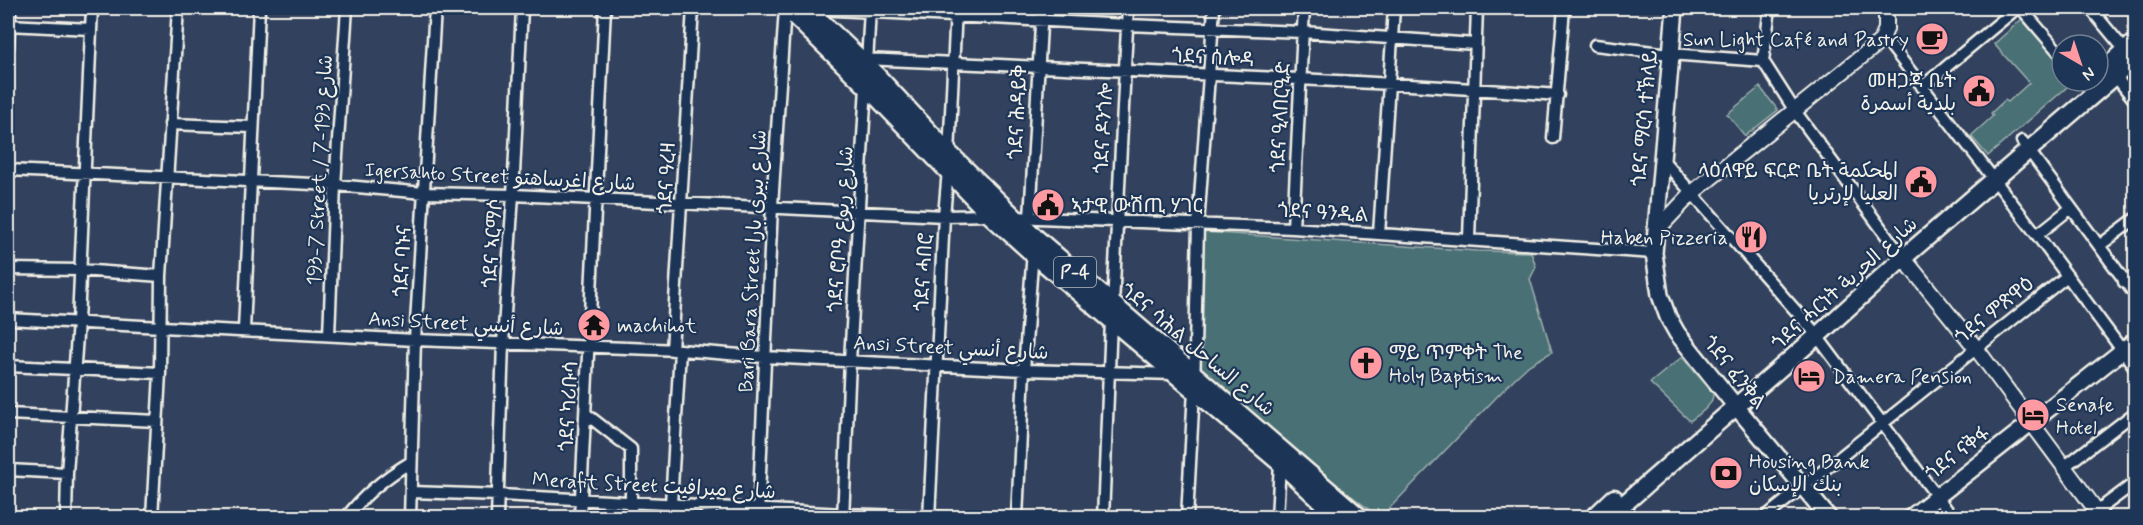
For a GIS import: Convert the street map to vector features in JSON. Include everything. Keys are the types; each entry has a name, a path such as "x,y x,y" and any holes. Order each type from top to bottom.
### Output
{"main road":[{"name":"ጎደና ሳሕል شارع الساحل","path":"786,8 866,86 990,215 1033,254 1112,313 1283,458 1361,518"},
{"name":"ጎደና ሳሕል شارع الساحل","path":"807,8 867,62 949,153 1023,218 1035,237 1174,374 1194,382"},
{"name":"ጎደና ማርሳ ተኽላይ","path":"1656,231 1674,8"},
{"name":"ጎደና ሓርነት شارع الحرية","path":"2110,70 2132,52"},
{"name":"ጎደና ሓርነት شارع الحرية","path":"1593,518 1814,332 2083,93"},
{"name":"ጎደና ፈንቅል","path":"1656,231 1654,253 1660,295 1677,333 1830,518"},
{"name":"ጎደና ናቅፋ","path":"1910,518 2136,340"},
{"name":"ጎደና ሓርነት شارع الحرية","path":"1608,518 1732,402"},
{"name":"ጎደና ሳሕል شارع الساحل","path":"1283,458 1339,518"}],"street":[{"path":"8,48 10,8"},
{"path":"66,518 78,322 92,8"},
{"path":"152,518 160,373 161,276 178,8"},
{"path":"244,330 258,8"},
{"name":"193-7 Street / شارع 193-7","path":"328,335 347,8"},
{"name":"ጎደና ባኑና","path":"410,518 415,340 435,8"},
{"name":"ጎደና ኣርማሶ","path":"497,518 503,343 522,8"},
{"name":"ጎደና ካሪቡሳ","path":"580,518 605,8"},
{"name":"ጎደና ዓረዛ","path":"671,504 676,350 693,8"},
{"name":"Bari Bara Street شارع بيرى بارا","path":"758,513 772,206 786,8"},
{"path":"796,8 956,12 1041,20 1303,32 1475,44"},
{"name":"ጎደና ሕዳይቅ","path":"1023,218 1042,8"},
{"name":"ጎደና ዶንጎሎ","path":"1103,518 1128,8"},
{"path":"1187,518 1194,382 1198,225 1214,8"},
{"name":"ጎደና ዒላበርዒድ","path":"1293,228 1304,8"},
{"path":"1379,234 1394,8"},
{"path":"1469,239 1477,8"},
{"path":"1553,138 1564,8"},
{"path":"1770,8 1763,62 1795,111 1900,254 1976,348 2099,514 2136,482"},
{"path":"1656,231 1692,193 1884,37 1886,8"},
{"path":"1922,87 2019,8 2050,43"},
{"path":"2090,8 2132,52"},
{"name":"ጎደና ሮቦዓ شارع ربوع","path":"843,516 849,361 870,9"},
{"name":"ጎደና ሓበሮ","path":"929,516 956,12"},
{"path":"8,25 91,29"},
{"path":"1884,37 2037,235 2136,369"},
{"path":"1595,45 1763,62"},
{"name":"ጎደና ሰሎዳ","path":"867,62 1125,70 1558,95"},
{"path":"2110,87 2136,102"},
{"path":"170,124 252,127"},
{"path":"2026,145 2136,296"},
{"path":"1661,158 1814,332 1953,518"},
{"name":"Igersahto Street شارع اغرساهتو","path":"8,170 335,185 424,193 772,206 944,216 990,215"},
{"path":"2037,235 2071,208"},
{"name":"ጎደና ዓንዲል","path":"990,215 1293,228 1654,253"},
{"path":"2099,246 2136,218"},
{"path":"1017,518 1024,370 1035,237"},
{"path":"8,269 80,270 161,276"},
{"path":"2124,282 2136,274"},
{"name":"ጎደና ምጽዋዕ","path":"1764,518 2067,276"},
{"name":"Ansi Street شارع أنسي","path":"8,319 415,340 676,350 764,357 1024,370 1174,374"},
{"path":"8,366 160,373"},
{"path":"2064,467 2136,412"},
{"path":"8,414 157,421"},
{"path":"586,414 631,449 631,518"},
{"path":"1277,518 1283,458"},
{"path":"346,518 355,505 372,489 411,462"},
{"path":"8,470 67,473"},
{"name":"Merafit Street شارع ميرافيت","path":"411,492 715,506 758,513 966,518"},
{"path":"704,518 715,506"}],"green space":[{"path":"2022,19 2050,51 2050,93 2060,93 1988,156 1971,136 1993,116 1991,113 2005,100 2008,102 2029,83 1994,44"},
{"path":"1760,87 1778,110 1745,136 1727,114"},
{"name":"ማይ ጥምቀት The Holy Baptism","path":"1202,232 1477,251 1531,252 1536,267 1530,279 1552,352 1529,365 1514,379 1379,517 1194,375"},
{"path":"1682,357 1713,393 1709,405 1690,421 1650,383"}],"place":[{"name":"Sun Light Café and Pastry","path":"1932,39"},
{"name":"መዘጋጃ ቤት بلدية أسمرة","path":"1979,91"},
{"name":"ላዕለዋይ ፍርድ ቤት المحكمة العليا لإرتريا","path":"1921,182"},
{"name":"ኣታዊ ውሽጢ ሃገር","path":"1048,205"},
{"name":"Haben Pizzeria","path":"1751,237"},
{"name":"machihot","path":"594,325"},
{"name":"ማይ ጥምቀት The Holy Baptism","path":"1366,363"},
{"name":"Damera Pension","path":"1809,376"},
{"name":"Senafe Hotel","path":"2033,415"},
{"name":"Housing Bank بنك الإسكان","path":"1726,473"}]}
